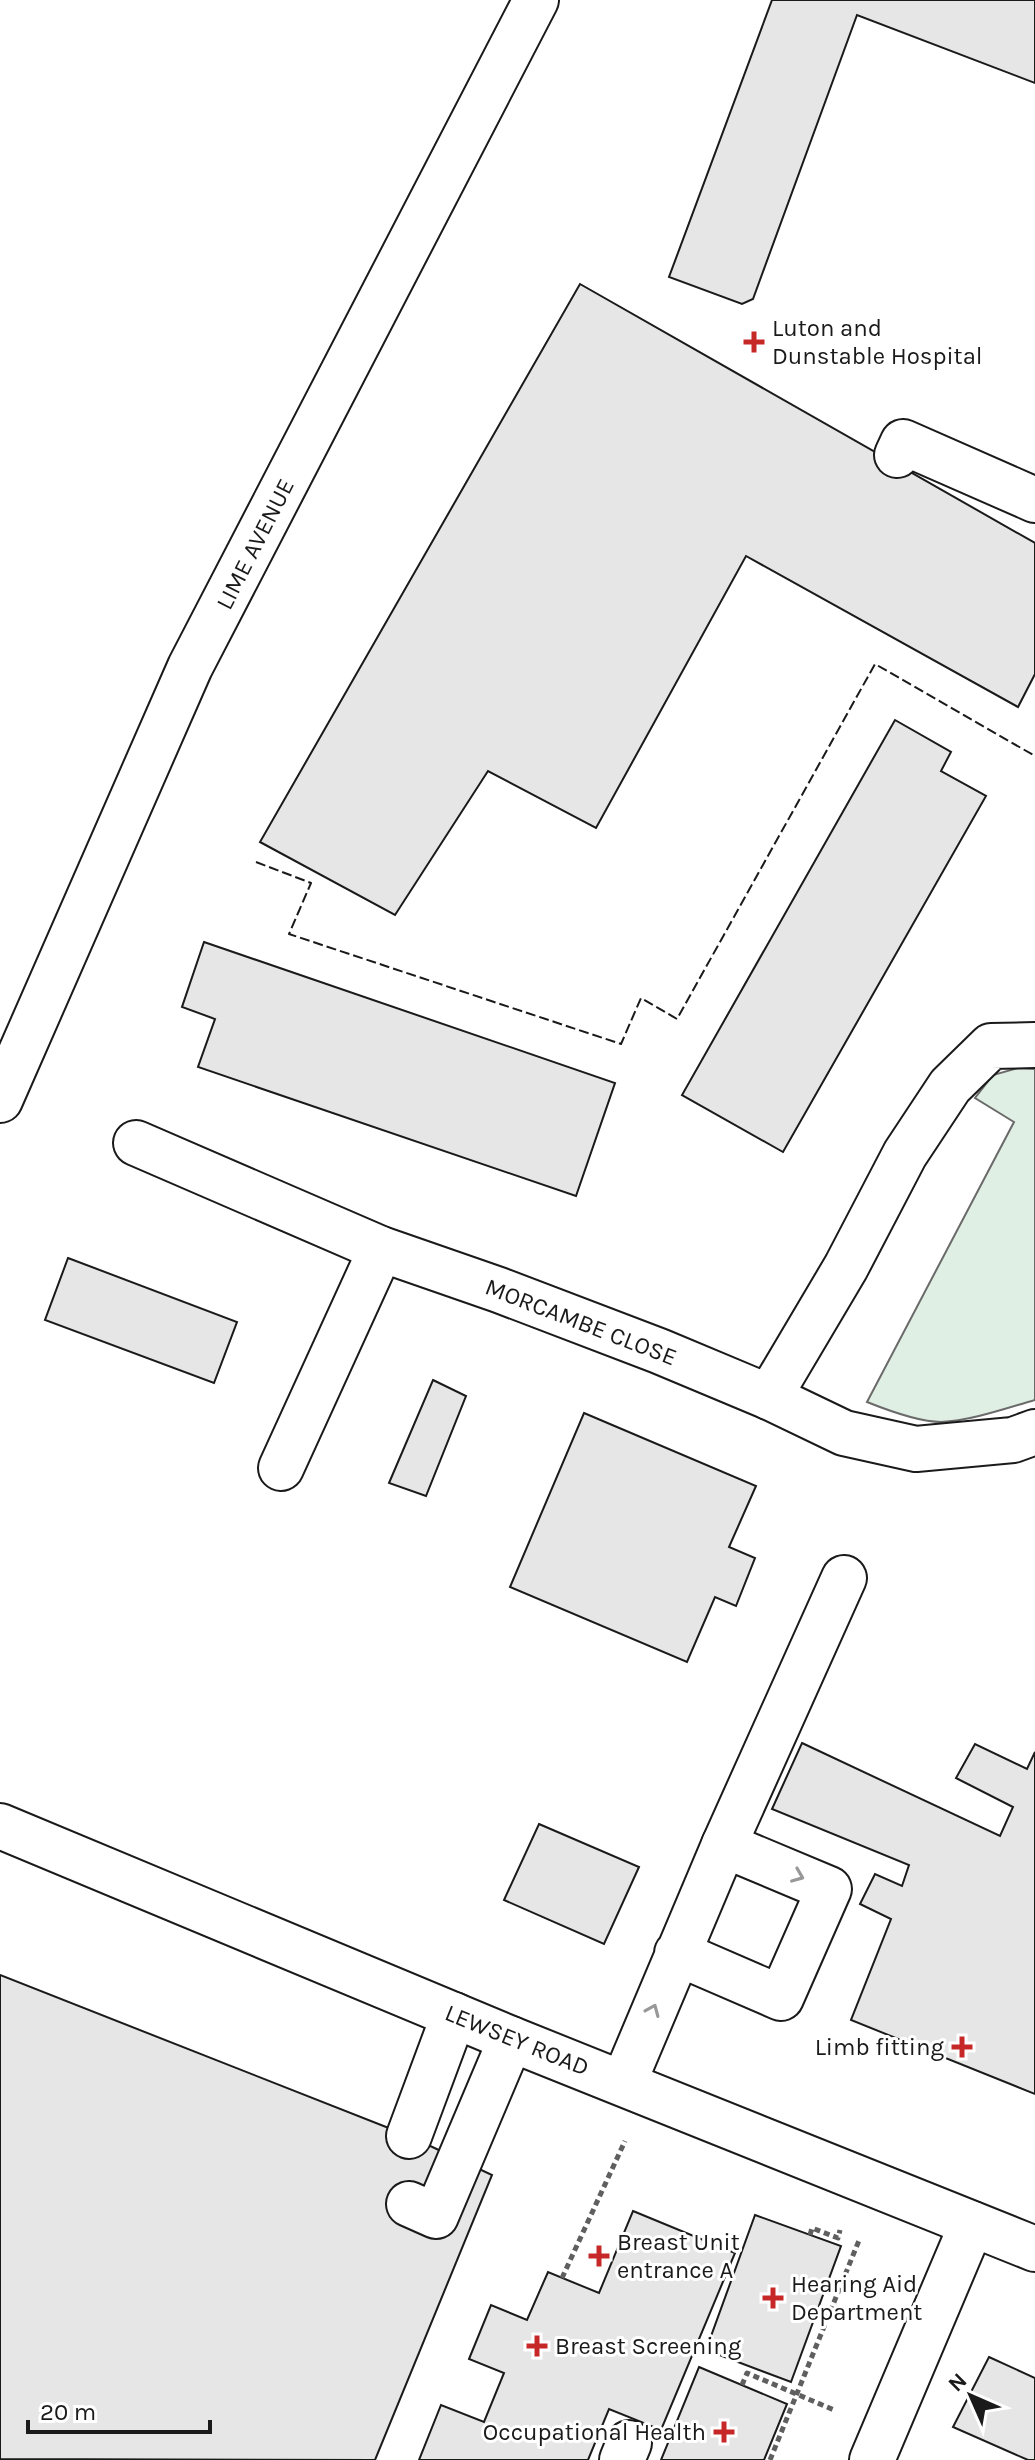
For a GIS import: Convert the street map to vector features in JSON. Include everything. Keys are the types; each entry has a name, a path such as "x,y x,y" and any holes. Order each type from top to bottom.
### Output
{"street":[{"name":"LIME AVENUE","path":"0,1100 9,1054 190,667 536,0"},
{"path":"897,455 903,442 1035,500"},
{"path":"769,1397 846,1267 905,1154 950,1086 991,1046 1035,1045"},
{"name":"MORCAMBE CLOSE","path":"136,1143 381,1249 528,1301 769,1397 844,1433 916,1449 1013,1440 1035,1432"},
{"path":"281,1468 381,1249"},
{"path":"624,2082 724,1845 844,1578"},
{"name":"LEWSEY ROAD","path":"0,1826 511,2039 1035,2249"},
{"path":"677,1953 781,1998 829,1889 724,1845"},
{"path":"409,2136 454,2015"},
{"path":"409,2204 436,2216 511,2039"},
{"path":"878,2445 972,2224"}],"path":[{"path":"562,2278 628,2134"},
{"path":"810,2235 812,2228 838,2238 843,2219"},
{"path":"770,2460 863,2230"},
{"path":"742,2385 747,2373 797,2394 878,2445"}],"green space":[{"path":"1018,1068 1035,1069 1035,1400 976,1417 941,1422 914,1418 867,1402 1014,1122 975,1098 993,1075"}],"building":[{"path":"772,0 1035,0 1035,83 857,15 753,299 742,304 669,277"},
{"path":"580,284 1035,543 1035,674 1018,707 746,556 596,828 488,771 395,915 260,842"},
{"path":"895,720 951,752 941,771 986,796 783,1152 682,1095"},
{"path":"204,942 615,1083 576,1196 198,1067 215,1019 182,1007"},
{"path":"68,1258 237,1322 214,1383 45,1320"},
{"path":"433,1380 466,1396 426,1496 389,1483"},
{"path":"584,1413 756,1486 729,1547 755,1558 736,1606 715,1597 687,1662 510,1587"},
{"path":"802,1743 1000,1836 1013,1807 956,1778 975,1744 1027,1769 1035,1752 1035,2094 851,2020 891,1919 860,1904 875,1874 902,1886 909,1865 772,1809"},
{"path":"539,1824 639,1867 604,1944 504,1900"},
{"path":"0,1975 409,2136 492,2175 375,2460 0,2459"},
{"path":"633,2211 735,2253 661,2430 609,2409 588,2460 419,2460 441,2405 484,2422 504,2373 469,2359 491,2305 527,2320 548,2272 599,2293"},
{"name":"Hearing Aid Department","path":"755,2215 841,2246 791,2382 706,2350"},
{"path":"989,2357 1035,2378 1035,2460 1028,2460 953,2427"},
{"name":"Occupational Health","path":"699,2367 787,2404 764,2460 661,2460"}],"fence":[{"path":"256,862 311,883 289,934 621,1044 641,998 677,1019 875,664 1035,756"}],"place":[{"name":"Luton and Dunstable Hospital","path":"754,342"},
{"name":"Limb fitting","path":"962,2047"},
{"name":"Breast Unit entrance A","path":"599,2256"},
{"name":"Hearing Aid Department","path":"773,2298"},
{"name":"Breast Screening","path":"537,2346"},
{"name":"Occupational Health","path":"724,2432"}]}
